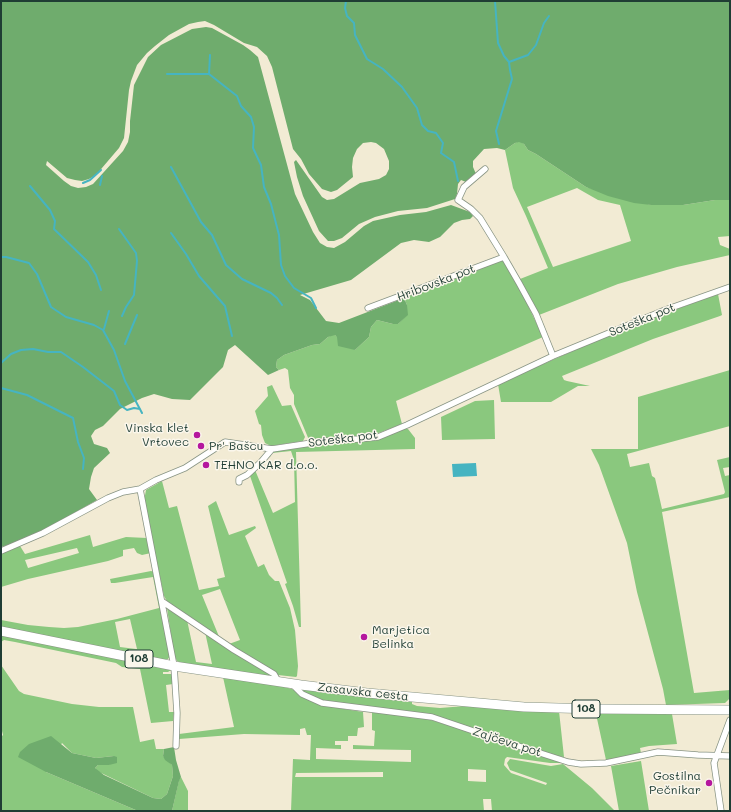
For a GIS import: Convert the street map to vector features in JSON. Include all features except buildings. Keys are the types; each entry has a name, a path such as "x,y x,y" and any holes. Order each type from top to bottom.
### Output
{"main road":[{"name":"Zasavska cesta","path":"1,632 174,666 291,684 393,696 524,707 730,710"}],"street":[{"path":"486,169 464,187 458,200 471,209 480,218 504,257 536,314 553,356"},
{"name":"Hribovska pot","path":"368,308 504,257"},
{"name":"Soteška pot","path":"1,551 43,533 108,498 123,492 140,489 156,480 185,468 225,442 272,449 325,441 359,439 378,436 553,356 658,313 730,287"},
{"path":"239,482 239,479 247,475 272,449"},
{"path":"140,489 163,602 174,666 177,713 176,746"},
{"path":"163,602 234,650 274,674 278,681"},
{"name":"Zajčeva pot","path":"291,684 302,694 322,703 432,717 568,762 581,764 606,763 658,752 730,756"},
{"path":"721,811 714,765 730,720"}],"green space":[{"path":"1,1 730,1 730,200 715,200 683,205 651,205 634,203 608,196 586,187 528,150 524,144 519,142 505,150 497,148 484,149 473,161 473,167 476,174 466,182 461,180 458,184 455,199 427,208 398,211 375,217 359,224 342,238 334,241 328,241 319,231 303,196 294,162 296,160 322,197 327,200 334,199 360,183 379,179 386,175 389,169 389,161 384,149 376,143 363,143 357,149 353,158 353,177 337,190 331,192 322,189 309,174 301,159 293,149 272,67 267,56 257,47 244,43 205,21 189,24 169,35 155,46 137,65 129,90 124,138 119,148 96,175 82,181 75,180 67,178 47,161 46,165 71,186 78,188 93,184 123,151 128,142 134,85 148,57 161,45 192,29 206,27 212,28 243,45 258,57 295,194 313,232 320,243 327,247 334,248 345,242 364,226 373,221 400,215 426,212 451,205 470,212 473,216 470,219 454,223 440,237 429,242 414,240 401,243 351,280 300,295 310,300 326,321 339,323 404,298 407,305 408,315 398,324 377,320 371,327 369,337 355,350 338,346 337,337 335,335 328,337 320,344 312,345 284,355 277,360 276,367 279,370 268,375 235,345 228,350 223,367 190,400 172,399 154,394 120,409 103,426 95,430 91,436 94,444 107,448 110,453 94,468 91,477 89,489 97,500 39,533 21,541 1,547"},
{"path":"519,141 524,144 528,150 586,187 651,205 683,205 715,200 730,200 730,236 718,237 720,245 730,249 730,255 677,267 618,284 539,315 520,279 548,268 513,188 505,150","holes":["577,188 598,200 620,205 631,241 553,267 527,207"]},
{"path":"501,260 505,262 522,293 543,337 396,401 402,424 376,434 309,440 294,404 294,395 290,388 288,370 285,368 279,370 276,367 277,360 284,355 312,345 320,344 332,335 335,335 355,350 369,337 371,327 377,320 398,324 407,315 407,305 404,298 413,293"},
{"path":"718,294 722,315 653,339 562,376 564,380 590,386 578,386 551,402 501,402 498,384 627,327"},
{"path":"730,370 730,426 627,454 630,467 649,463 652,476 655,478 662,509 724,494 725,492 717,460 730,457 730,467 723,468 725,476 730,475 730,497 662,512 694,693 730,690 730,698 725,703 666,705 637,592 627,543 599,465 591,449 638,449 638,397"},
{"path":"272,385 282,406 291,405 305,437 303,441 271,446 265,443 261,425 259,424 255,411 268,396 267,387"},
{"path":"494,400 495,439 442,440 441,417 475,401"},
{"path":"401,428 408,429 415,438 415,449 296,452 301,627 299,627 285,584 287,583 250,476 255,470 273,513 295,502 294,460 291,451 272,453 275,450 304,445 370,440"},
{"path":"162,481 169,508 177,506 199,590 219,586 217,579 225,577 208,506 216,501 229,535 255,526 256,528 245,536 258,567 264,564 269,575 275,581 279,581 290,608 295,630 298,666 296,677 278,675 229,644 240,640 220,589 202,595 220,639 168,603 164,596 144,501 146,490"},
{"path":"90,535 93,547 126,537 147,538 151,553 142,555 137,553 134,548 123,550 123,556 108,561 28,579 1,587 1,553 20,546 25,554","holes":["77,548 79,553 28,568 25,560"]},
{"path":"151,571 154,572 170,656 168,659 164,660 1,628 1,620 49,627 78,627 159,608 153,577 115,583 111,583 110,579","holes":["130,619 137,649 120,647 115,622"]},
{"path":"167,608 187,620 196,662 212,664 205,632 269,673 268,677 181,663 177,661 174,655"},
{"path":"1,635 171,670 168,672 163,672 163,674 172,674 173,684 166,685 169,712 174,712 173,721 151,723 140,669 122,667 116,663 15,642 4,640 1,642"},
{"path":"1,665 19,691 24,694 72,704 99,707 133,707 140,742 154,739 156,749 164,749 163,756 172,765 173,776 167,794 161,799 153,798 97,771 95,768 98,765 109,765 114,756 96,758 72,753 62,743 46,772 138,811 1,811 1,737 3,735 1,727"},
{"path":"223,677 292,689 314,702 332,707 363,712 364,727 358,728 357,736 348,736 348,741 335,741 335,745 341,745 341,749 316,748 316,759 411,762 411,750 353,749 353,745 374,746 375,731 372,730 372,712 428,719 561,761 560,763 550,763 507,757 504,765 511,773 546,785 547,783 510,770 507,763 510,759 551,766 563,764 592,788 615,811 492,811 491,799 483,799 484,811 291,811 293,759 310,760 311,735 307,735 305,728 300,729 300,735 244,734 179,739 179,734 234,727","holes":["468,769 486,770 486,782 468,781","383,772 383,777 295,777 296,773"]},
{"path":"303,690 391,699 412,702 412,704 417,706 440,708 465,706 559,711 564,757 555,756 449,720 325,702 304,692"},
{"path":"596,712 672,714 677,744 640,748 641,753 606,760"},
{"path":"51,736 72,753 96,758 117,757 117,763 98,765 95,768 104,775 153,798 161,799 167,794 173,776 172,765 165,760 163,756 164,749 174,747 181,777 172,811 138,811 46,772 18,757 20,752 29,744"},
{"path":"641,761 649,811 619,811 611,766"},
{"path":"181,777 188,791 188,811 172,811 179,780"}],"water":[{"path":"476,463 477,476 453,477 452,464"}],"waterway":[{"path":"346,1 345,8 347,16 354,23 355,35 367,59 383,69 402,87 417,108 422,125 428,131 436,133 443,143 441,153 454,162 458,181"},
{"path":"495,1 498,43 504,56 509,62 512,79 496,131 499,144"},
{"path":"509,62 528,55 536,45 544,23 549,16"},
{"path":"209,74 210,55"},
{"path":"167,74 209,74 237,96 241,106 251,117 254,127 253,148 261,165 264,187 271,204 279,235 281,265 285,276 294,288 311,298 316,308"},
{"path":"171,167 201,222 212,235 226,265 242,279 271,293 282,305"},
{"path":"83,183 90,180 101,170"},
{"path":"100,185 102,176"},
{"path":"30,186 50,210 55,221 54,229 88,262 96,275 101,290"},
{"path":"119,229 136,253 137,261 134,295 122,316"},
{"path":"171,233 199,276 225,306 232,336"},
{"path":"1,257 29,263 37,274 51,307 66,317 94,325 103,330 114,350 125,381 142,413"},
{"path":"104,329 109,311"},
{"path":"125,344 137,315"},
{"path":"1,363 11,354 21,350 33,349 48,352 61,352 114,391 120,405 127,410 134,408 140,409"},
{"path":"1,388 27,395 73,418 78,442 84,458 83,469"}],"place":[{"name":"Vinska klet Vrtovec","path":"197,435"},
{"name":"Pr' Bašcu","path":"201,446"},
{"name":"TEHNO KAR d.o.o.","path":"206,465"},
{"name":"Marjetica Belinka","path":"364,637"},
{"name":"Gostilna Pečnikar","path":"709,783"}]}
